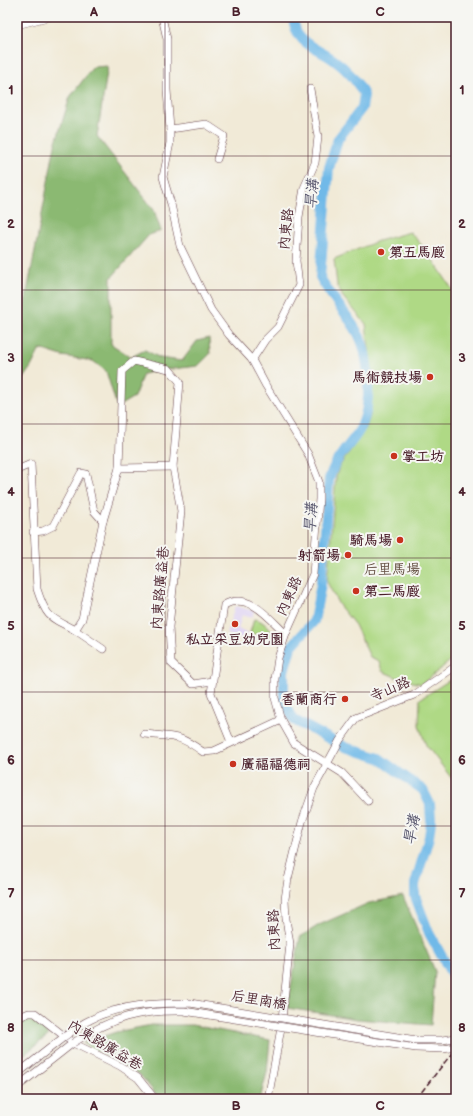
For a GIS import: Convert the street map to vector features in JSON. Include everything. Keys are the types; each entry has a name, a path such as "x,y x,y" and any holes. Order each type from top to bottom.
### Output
{"street":[{"path":"17,25 48,17"},
{"name":"內東路","path":"162,17 167,38 167,90 170,129 170,143 163,177 171,204 180,246 219,322 252,360 266,386 308,454 319,482 313,574 286,634 278,658 275,679 275,698 281,720 294,743 327,764"},
{"name":"內東路","path":"252,360 265,340 278,327 299,285 296,261 299,217 304,188 315,163 318,137 310,89"},
{"path":"170,129 206,124 224,136 218,159"},
{"name":"內東路廣益巷","path":"75,630 82,619 103,521 119,468 122,371 134,361 169,369 180,382 173,467 180,511 169,627 171,663 193,684 212,681"},
{"path":"17,470 31,464 33,532 37,589 43,608 52,618 75,630 103,649"},
{"path":"119,468 173,467"},
{"path":"33,532 43,531 53,526 81,473 86,474 94,511 103,521"},
{"path":"231,742 211,693 224,605 232,600 244,601 256,606 286,634"},
{"name":"寺山路","path":"334,751 356,718 414,695 456,666"},
{"path":"144,734 179,737 187,740 203,752 214,751 281,720"},
{"name":"內東路","path":"268,1099 281,1028 290,944 286,918 288,879 307,806 314,788 334,751"},
{"path":"327,764 342,773 368,801"},
{"name":"后里南橋","path":"17,1074 64,1037 91,1019 118,1010 156,1002 190,1002 416,1040 442,1040 456,1038"},
{"name":"后里南橋","path":"17,1087 73,1043 87,1034 118,1018 148,1011 184,1011 416,1048 443,1049 456,1046"},
{"name":"內東路廣益巷","path":"17,1018 29,1013 35,1013 73,1043 120,1066 138,1078 155,1099"}],"shaded area":[{"name":"私立采豆幼兒園","path":"235,606 254,611 252,618 242,615 238,629 249,633 247,640 226,634"}],"green space":[{"path":"108,66 97,136 154,210 161,231 149,235 111,278 111,344 131,357 145,350 160,358 182,361 197,341 209,338 210,354 198,366 155,371 143,374 134,397 117,407 106,371 93,361 62,356 40,349 31,367 19,384 19,394 17,395 17,345 55,145 70,97 93,67"},
{"name":"后里馬場","path":"410,232 427,251 456,295 456,656 422,684 400,679 382,671 379,661 370,657 355,625 339,605 327,582 336,477 339,467 366,428 370,416 373,382 366,324 343,297 337,285 334,259 378,241"},
{"path":"254,619 261,621 272,630 278,632 276,641 250,633"},
{"path":"456,676 456,784 426,745 419,725 420,699"},
{"path":"403,896 435,971 431,1025 357,1019 287,1008 300,937 319,925 369,903"},
{"path":"29,1017 49,1035 17,1060 17,1022"},
{"path":"151,1025 192,1025 270,1040 267,1072 260,1099 160,1099 140,1075 83,1043 116,1032"}],"waterway":[{"name":"旱溝","path":"293,17 295,26 302,39 307,44 343,67 355,80 364,95 362,108 338,139 329,168 320,277 328,291 352,323 361,339 367,363 368,390 365,415 362,425 356,436 337,461 329,479 321,584 314,621 291,647 284,671 284,701 294,720 345,747 379,758 423,790 430,804 431,821 429,837 415,884 415,896 429,933 456,982"}],"railway":[{"path":"416,1099 456,1048"}],"place":[{"name":"第五馬廄","path":"381,252"},
{"name":"馬術競技場","path":"430,377"},
{"name":"掌工坊","path":"394,456"},
{"name":"騎馬場","path":"400,540"},
{"name":"射箭場","path":"348,555"},
{"name":"第二馬廄","path":"356,591"},
{"name":"私立采豆幼兒園","path":"235,624"},
{"name":"香蘭商行","path":"345,699"},
{"name":"廣福福德祠","path":"233,764"}]}
